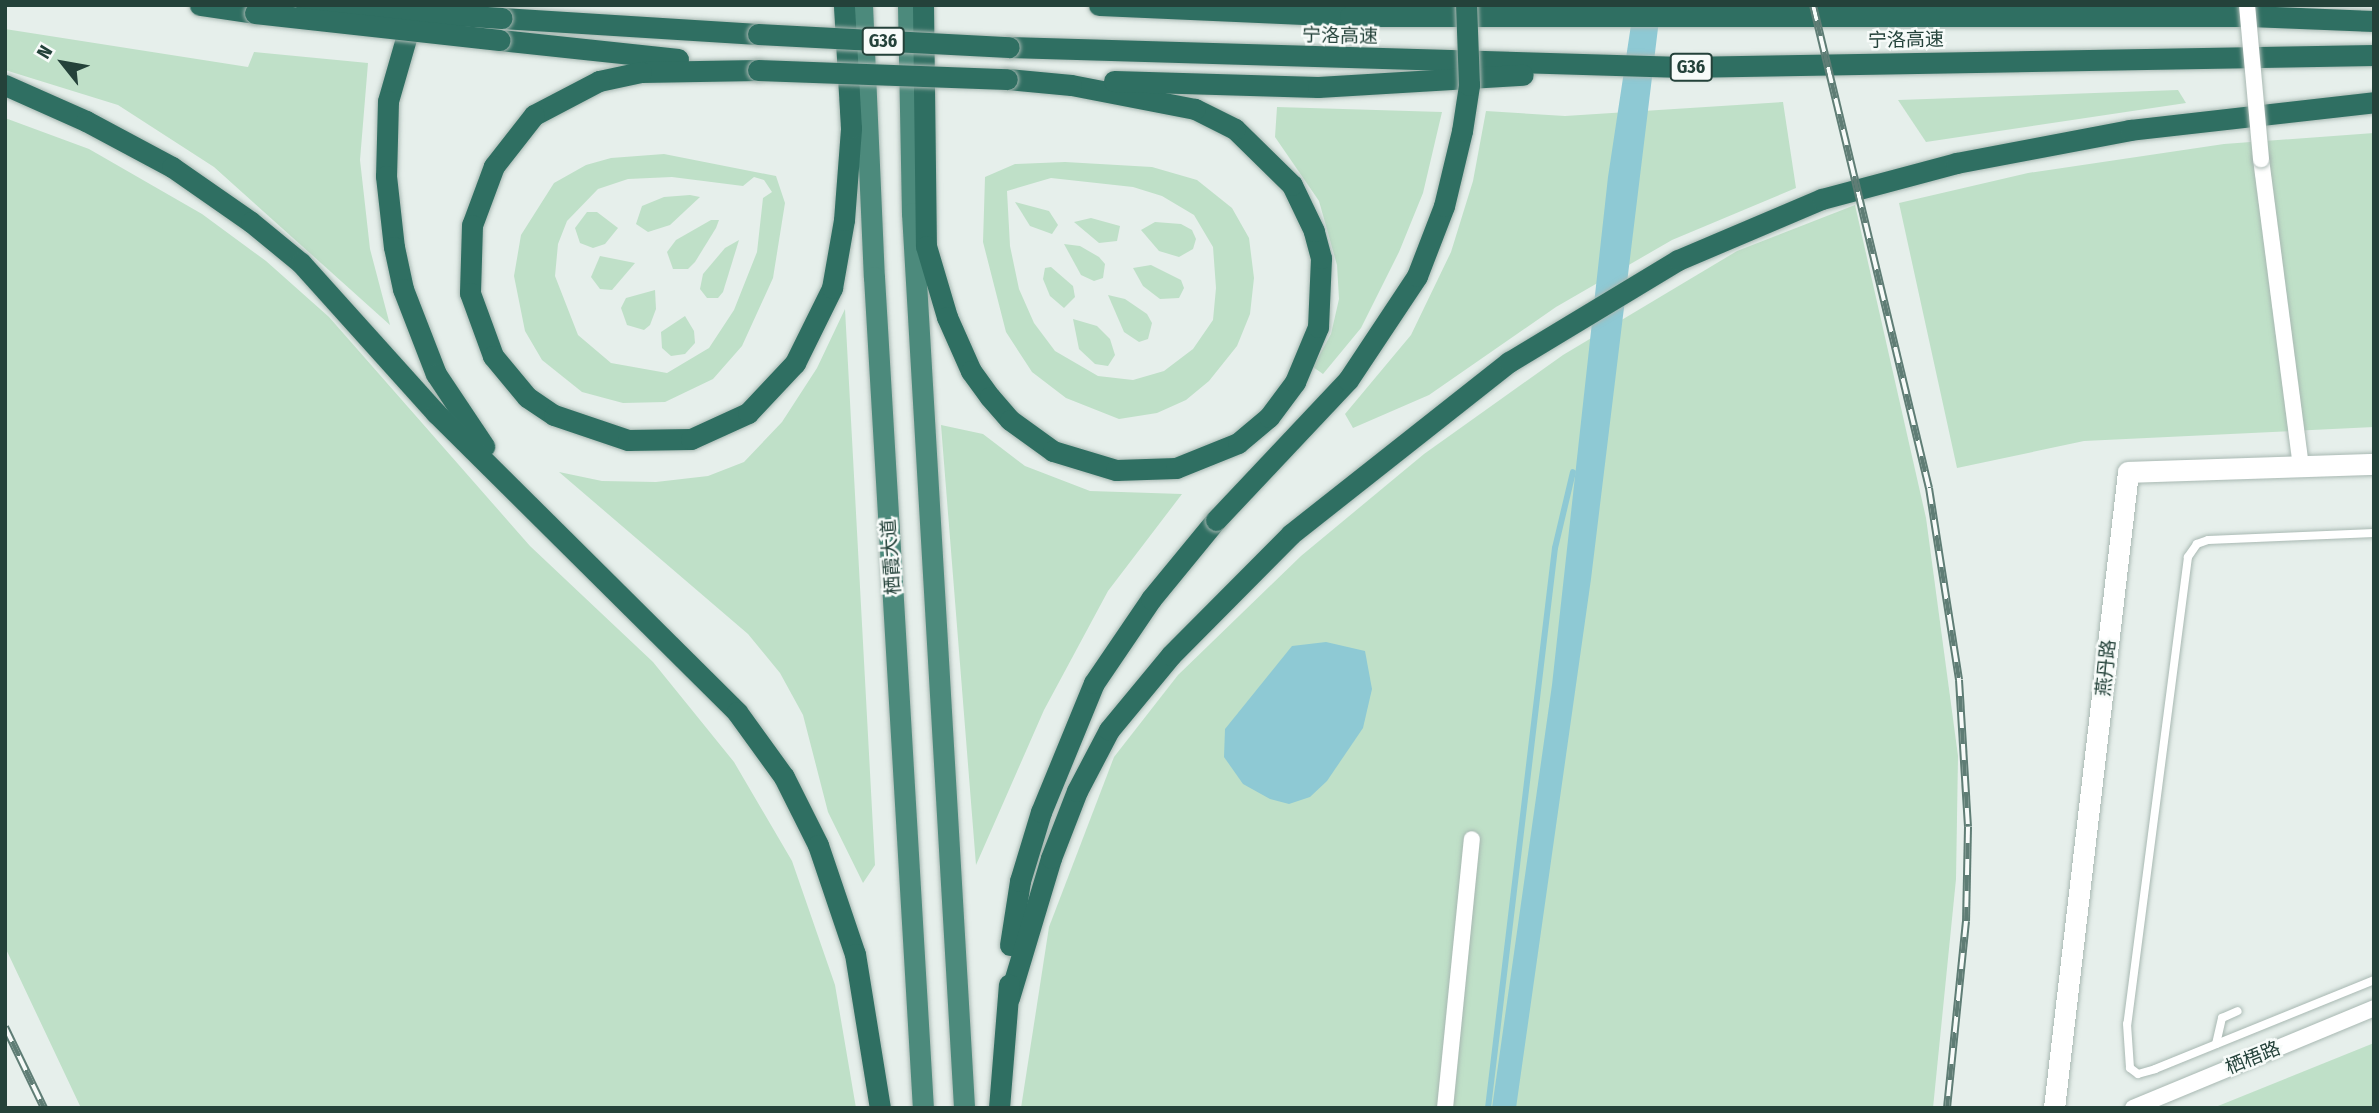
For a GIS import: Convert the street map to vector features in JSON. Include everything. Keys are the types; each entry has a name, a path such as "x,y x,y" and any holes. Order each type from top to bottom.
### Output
{"highway":[{"path":"200,5 255,13 501,29 758,70 1318,87 1683,67"},
{"name":"宁洛高速","path":"306,5 501,29 758,34 1009,47 1683,67 2374,55"},
{"path":"415,5 388,114 386,176 403,289 436,374 528,507"},
{"path":"733,68 641,72 598,81 534,115 494,166 472,225 470,293 493,356 527,397 554,415 628,440 691,439 748,413 795,363 832,288 844,220 851,128 844,5"},
{"name":"栖霞大道","path":"862,5 874,291 923,1108"},
{"name":"栖霞大道","path":"908,5 913,227 964,1108"},
{"path":"923,5 926,246 947,317 984,389 1010,420 1041,444 1084,463 1116,470 1176,468 1238,443 1269,417 1295,382 1318,327 1321,258 1314,231 1292,184 1235,129 1195,109 1084,87 1007,79"},
{"name":"宁洛高速","path":"1099,5 1350,16 2250,16 2374,21"},
{"path":"999,1108 1009,998 1010,941 1020,881 1064,750 1094,683 1151,599 1216,520 1348,380 1417,276 1444,205 1462,131 1469,85 1466,5"},
{"path":"5,85 86,121 172,167 251,222 301,263 528,507 729,702 784,777 818,845 855,954 880,1108"},
{"path":"1009,998 1051,858 1077,791 1109,730 1171,655 1291,534 1509,362 1678,260 1822,200 1956,163 2130,130 2374,102"}],"street":[{"path":"2247,5 2261,159 2301,466"},
{"name":"燕丹路","path":"2054,1108 2128,472 2374,464"},
{"path":"1445,1108 1472,839"},
{"name":"栖梧路","path":"2133,1108 2374,1008"}],"lane":[{"path":"2374,533 2208,540 2197,544 2188,557 2126,1048 2130,1068 2138,1074 2374,980"},
{"path":"2216,1044 2222,1018 2238,1011"}],"green space":[{"path":"5,29 248,67 254,52 368,63 360,160 370,249 390,325 214,167 118,105 5,70"},
{"path":"2178,90 2186,103 1926,142 1898,100"},
{"path":"1783,102 1796,188 1672,240 1556,307 1429,395 1353,428 1345,414 1411,335 1451,252 1473,181 1486,111 1565,116"},
{"path":"1277,107 1442,112 1423,193 1399,252 1361,328 1323,374 1313,367 1331,334 1339,299 1337,265 1319,201 1275,137"},
{"path":"5,118 89,149 202,214 266,261 329,317 530,546 653,662 734,762 792,861 835,985 856,1108 81,1108 5,947"},
{"path":"2374,133 2374,427 2084,441 1957,468 1899,203 2028,173 2224,144"},
{"path":"664,154 776,176 785,203 773,278 742,346 713,379 665,402 623,403 582,392 542,360 525,331 514,276 521,235 554,183 586,165 611,158","holes":["672,177 743,186 754,177 764,180 772,192 763,198 757,252 734,310 709,348 667,373 611,363 578,335 555,276 558,244 567,221 598,189 628,179"]},
{"path":"1065,162 1152,167 1197,180 1232,208 1249,238 1254,278 1250,314 1237,346 1209,381 1186,400 1157,413 1119,419 1066,398 1032,372 1006,332 983,242 985,177 1015,164","holes":["1051,178 1133,187 1162,196 1194,215 1213,247 1216,288 1213,320 1193,349 1164,371 1133,380 1098,376 1055,351 1034,323 1019,289 1010,246 1007,191"]},
{"path":"664,197 700,197 670,225 648,232 636,224 642,206"},
{"path":"1015,202 1049,211 1058,225 1052,234 1030,226"},
{"path":"1855,205 1926,518 1958,756 1956,879 1933,1108 1021,1108 1049,927 1114,757 1178,675 1301,556 1424,454 1563,355 1737,251"},
{"path":"587,212 597,212 618,228 605,244 593,248 580,243 575,228"},
{"path":"1091,218 1120,226 1117,241 1099,243 1074,222"},
{"path":"711,220 719,220 695,262 688,269 673,269 667,252 676,240"},
{"path":"1155,222 1181,224 1192,230 1196,239 1193,249 1179,257 1159,251 1141,230"},
{"path":"739,240 723,292 718,298 707,298 700,289 703,274 725,248"},
{"path":"1064,244 1080,246 1099,257 1105,264 1103,278 1094,281 1081,275"},
{"path":"600,256 635,263 612,290 600,289 591,277"},
{"path":"1151,265 1181,280 1184,288 1179,298 1160,299 1143,286 1133,268"},
{"path":"1051,267 1073,286 1075,297 1064,308 1050,296 1043,279 1045,268"},
{"path":"655,290 656,309 650,325 644,330 627,325 621,308 626,298"},
{"path":"1108,295 1125,299 1147,314 1152,323 1148,339 1139,342 1124,332"},
{"path":"845,309 875,865 863,883 828,812 803,715 780,673 748,634 559,472 602,481 656,482 708,476 744,462 782,422 817,368"},
{"path":"685,316 694,331 695,343 685,354 671,356 662,348 661,332"},
{"path":"1073,319 1097,326 1110,339 1115,355 1108,366 1095,364 1079,349"},
{"path":"941,425 983,434 1025,466 1090,491 1182,494 1108,591 1044,710 976,865"},
{"path":"2374,1043 2374,1108 2213,1108"}],"water":[{"path":"1634,5 1665,5 1658,28 1591,579 1516,1108 1492,1108 1552,685 1608,177"},
{"path":"1326,642 1365,651 1372,689 1363,728 1327,781 1310,797 1289,804 1270,799 1243,784 1224,757 1225,729 1292,646"}],"waterway":[{"path":"1488,1108 1555,548 1573,472"}],"railway":[{"path":"1813,5 1929,488 1959,680 1968,827 1966,921 1947,1108"},
{"path":"5,1027 44,1108"}]}
